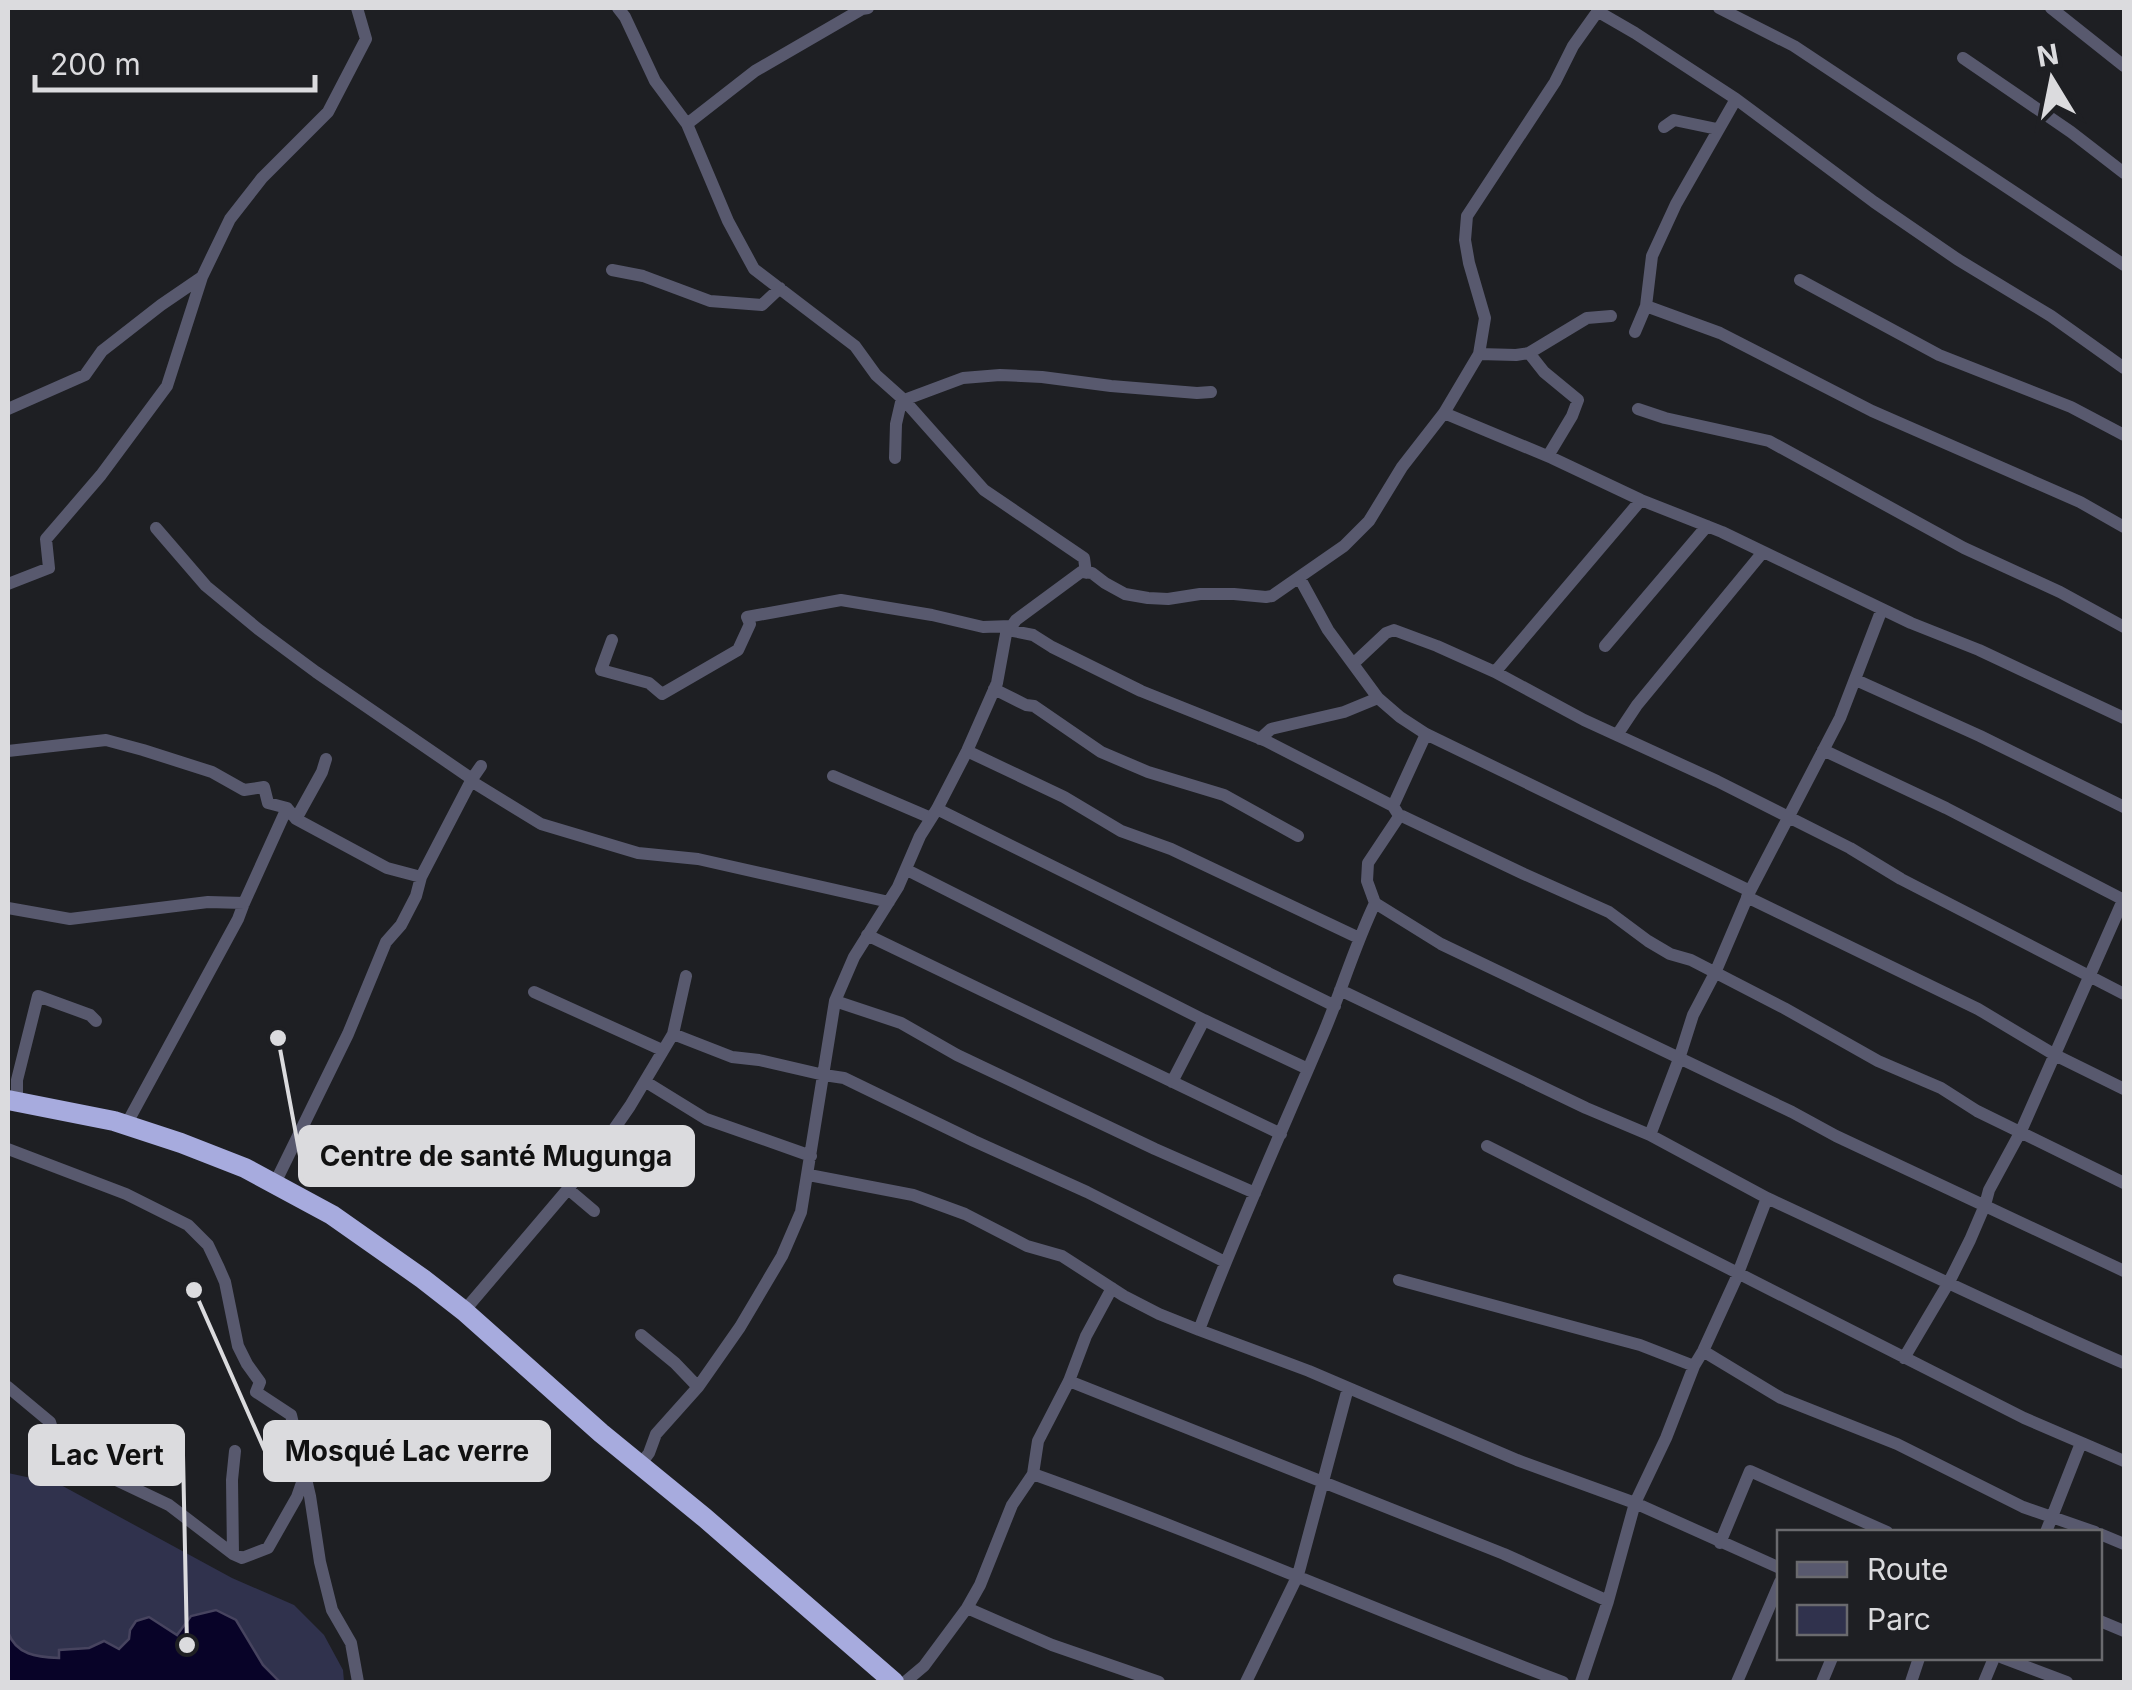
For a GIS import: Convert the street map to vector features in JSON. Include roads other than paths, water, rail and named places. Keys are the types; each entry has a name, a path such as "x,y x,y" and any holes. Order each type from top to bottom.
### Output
{"highway":[{"path":"12,1100 126,1125 182,1142 276,1183 332,1214 464,1311 894,1682"}],"street":[{"path":"8,584 49,568 46,540 167,386 202,277 230,219 262,178 328,112 366,39 357,8"},
{"path":"618,8 655,81 686,124 728,222 754,269 855,346 876,374 984,490 1084,558 1086,573"},
{"path":"686,124 755,71 868,8"},
{"path":"1720,8 1794,46 2124,266"},
{"path":"2051,8 2124,66"},
{"path":"640,1466 656,1434 698,1387 740,1327 782,1256 801,1212 835,1002 849,967 907,870 920,836 967,751 994,689 1010,628 1081,572 1092,573 1125,594 1168,599 1200,594 1272,596 1344,546 1369,522 1408,459 1444,414 1479,354 1485,318 1469,264 1467,216 1599,9 1736,99 1956,259 2051,316 2124,368"},
{"path":"1962,58 2124,173"},
{"path":"1635,332 1646,306 1652,256 1676,204 1736,99"},
{"path":"1664,127 1674,120 1717,129"},
{"path":"612,270 643,276 710,301 762,305 780,288"},
{"path":"8,409 85,375 102,351 202,277"},
{"path":"1800,280 1939,355 2071,407 2124,435"},
{"path":"1646,306 1720,333 1872,410 2080,502 2124,527"},
{"path":"1479,354 1528,353 1587,318 1611,316"},
{"path":"1528,353 1578,400 1548,456"},
{"path":"903,399 963,378 1000,376 1211,392"},
{"path":"896,458 896,424 903,399"},
{"path":"1638,409 1769,441 1964,548 2060,592 2124,627"},
{"path":"1444,414 1707,526 1912,624 2124,718"},
{"path":"1495,672 1641,500"},
{"path":"1605,646 1707,526"},
{"path":"156,528 206,586 258,629 471,780 541,824 638,853 698,860 889,902"},
{"path":"1617,736 1637,704 1764,552"},
{"path":"1298,577 1325,626 1378,698 1426,734 1978,1010 2055,1056 2124,1089"},
{"path":"612,640 600,670 648,682 662,694 738,650 750,624 747,618 826,602 841,600 1033,635 1141,691 1260,739 1397,811 1610,912 1670,954 1691,960 1878,1061 1941,1088 1977,1111 2124,1182"},
{"path":"1650,1134 1693,1015 1749,894 1840,718 1882,609"},
{"path":"1353,664 1394,630 1437,646 1850,848 1901,879 2124,994"},
{"path":"1856,680 2124,807"},
{"path":"994,689 1034,706 1101,752 1148,772 1224,795 1298,836"},
{"path":"1260,739 1271,729 1344,712 1378,698"},
{"path":"1199,1330 1335,1006 1374,903 1367,880 1368,863 1397,811 1426,734"},
{"path":"8,751 106,740 212,772 244,790 264,787 268,804 386,868 421,877"},
{"path":"1823,750 2124,899 1949,1282 1904,1358"},
{"path":"967,751 1064,797 1122,831 1171,849 1359,938"},
{"path":"126,1125 292,814 322,772 326,758"},
{"path":"276,1183 348,1034 386,942 401,926 421,877 481,766"},
{"path":"833,776 934,813 1335,1006"},
{"path":"907,870 1308,1069"},
{"path":"8,908 70,918 208,902 244,903"},
{"path":"1374,903 1441,944 2124,1271"},
{"path":"867,935 1281,1134"},
{"path":"464,1311 603,1145 646,1082 673,1034 686,976"},
{"path":"1340,990 1586,1108 1650,1134 1767,1198 2124,1364"},
{"path":"534,992 662,1050"},
{"path":"12,1100 38,996 90,1015 96,1021"},
{"path":"835,1002 901,1023 975,1064 1255,1193"},
{"path":"1172,1082 1204,1020"},
{"path":"673,1034 732,1058 844,1078 1087,1192 1225,1262"},
{"path":"646,1082 706,1119 811,1156"},
{"path":"1486,1146 2024,1418 2124,1461"},
{"path":"8,1150 136,1199 188,1225 208,1244 224,1282 238,1346 260,1382 256,1392 291,1415 332,1610 351,1643 357,1680 374,1682"},
{"path":"808,1175 913,1195 965,1214 1026,1246 1062,1256 1159,1314 1309,1371 1455,1436 1635,1504 1777,1567"},
{"path":"568,1189 594,1210"},
{"path":"1581,1682 1635,1504 1739,1273 1767,1198"},
{"path":"1399,1280 1640,1345 1694,1366"},
{"path":"906,1682 924,1666 967,1608 1012,1505 1033,1474 1038,1440 1112,1288"},
{"path":"641,1335 698,1387"},
{"path":"1704,1351 1781,1398 1897,1444 2023,1507 2089,1530"},
{"path":"1069,1381 1504,1554 1608,1601"},
{"path":"8,1386 50,1422 68,1465 87,1477 110,1477 161,1501 242,1558 268,1548 305,1475"},
{"path":"1246,1682 1298,1575 1348,1388"},
{"path":"2047,1530 2081,1443"},
{"path":"233,1554 235,1450"},
{"path":"1720,1543 1750,1472 1882,1530"},
{"path":"1033,1474 1128,1508 1444,1638 1563,1682"},
{"path":"1738,1682 1777,1589"},
{"path":"967,1608 1052,1646 1158,1682"},
{"path":"2008,1660 2066,1682"}],"place":[{"name":"Centre de santé Mugunga","path":"278,1038"},
{"name":"Mosqué Lac verre","path":"194,1290"},
{"name":"Lac Vert","path":"187,1645"}]}
